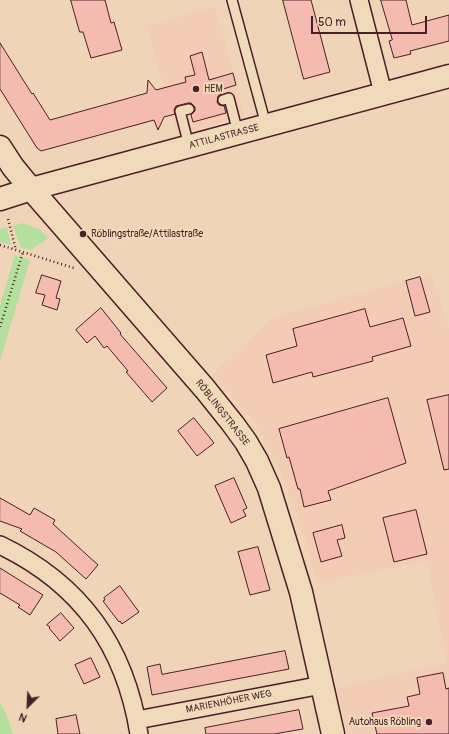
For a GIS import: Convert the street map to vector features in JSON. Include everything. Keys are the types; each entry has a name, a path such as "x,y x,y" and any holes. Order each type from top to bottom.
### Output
{"street":[{"path":"358,0 384,93"},
{"name":"ATTILASTRASSE","path":"0,199 31,189 449,76"},
{"name":"RÖBLINGSTRASSE","path":"0,147 13,167 31,189 205,389 233,424 257,461 269,488 301,592 333,734"},
{"name":"MARIENHÖHER WEG","path":"0,545 19,554 57,581 76,599 96,623 120,665 135,710 138,727 322,685"}],"lane":[{"path":"232,0 266,125"},
{"path":"223,100 229,98 238,133"},
{"path":"189,109 180,112 189,146"}],"path":[{"path":"8,219 16,250"},
{"path":"0,245 75,268"},
{"path":"0,327 23,252"}],"shaded area":[{"path":"215,7 245,116 177,135 147,26"},
{"path":"431,274 449,329 449,734 348,734 337,688 447,663 427,561 317,583 302,528 274,455 254,421 212,375 272,318"}],"green space":[{"path":"23,223 41,230 48,238 31,250 21,248 13,226"},
{"path":"7,227 11,245 0,242 0,229"},
{"path":"15,255 30,260 0,361 0,305"},
{"path":"0,703 6,714 13,734 0,734"}],"building":[{"path":"71,0 105,0 111,23 114,22 122,50 91,58 83,32 80,32"},
{"path":"283,0 311,0 330,72 304,79"},
{"path":"381,0 406,0 412,25 449,15 449,41 410,51 411,54 394,58 389,41 392,40"},
{"path":"0,43 50,120 147,93 148,80 156,90 186,82 185,77 195,75 190,56 202,52 209,80 233,73 236,85 220,90 221,94 218,96 217,102 219,105 224,106 226,113 193,122 191,115 195,111 195,107 191,103 188,103 176,106 174,110 175,114 164,117 158,130 154,120 41,151 37,148 0,89"},
{"path":"42,275 61,281 56,298 60,299 57,310 42,305 45,295 36,293"},
{"path":"420,277 430,312 415,316 406,281"},
{"path":"101,308 121,333 120,334 167,388 152,402 126,372 128,371 107,346 104,348 95,336 87,343 76,330"},
{"path":"365,309 370,327 403,318 411,346 372,357 373,361 313,377 312,372 273,383 266,355 297,346 293,329"},
{"path":"449,395 449,469 444,470 427,400"},
{"path":"388,398 406,463 328,491 331,500 304,507 300,489 298,489 289,457 287,458 279,429"},
{"path":"194,418 214,443 197,456 178,431"},
{"path":"234,478 247,508 243,510 246,516 231,523 215,486"},
{"path":"0,498 30,515 34,508 55,520 53,524 98,565 86,579 56,552 20,531 22,529 0,521"},
{"path":"416,510 427,554 394,562 383,518"},
{"path":"342,525 345,538 337,540 342,556 321,562 313,533"},
{"path":"258,547 270,590 250,595 238,552"},
{"path":"0,568 43,595 30,615 18,607 20,605 0,593"},
{"path":"120,586 139,612 122,624 103,601 105,600 104,598"},
{"path":"61,613 74,628 60,641 47,625"},
{"path":"285,651 289,669 152,695 147,667 160,664 162,674"},
{"path":"91,658 100,677 84,684 75,665"},
{"path":"443,673 446,689 449,688 449,734 377,734 372,713 409,706 407,697 420,694 417,678"},
{"path":"299,710 303,729 274,734 206,734 205,728"},
{"path":"76,715 80,734 58,734 56,719"}],"place":[{"name":"HEM","path":"196,89"},
{"name":"Röblingstraße/Attilastraße","path":"83,234"},
{"name":"Autohaus Röbling","path":"429,722"}]}
